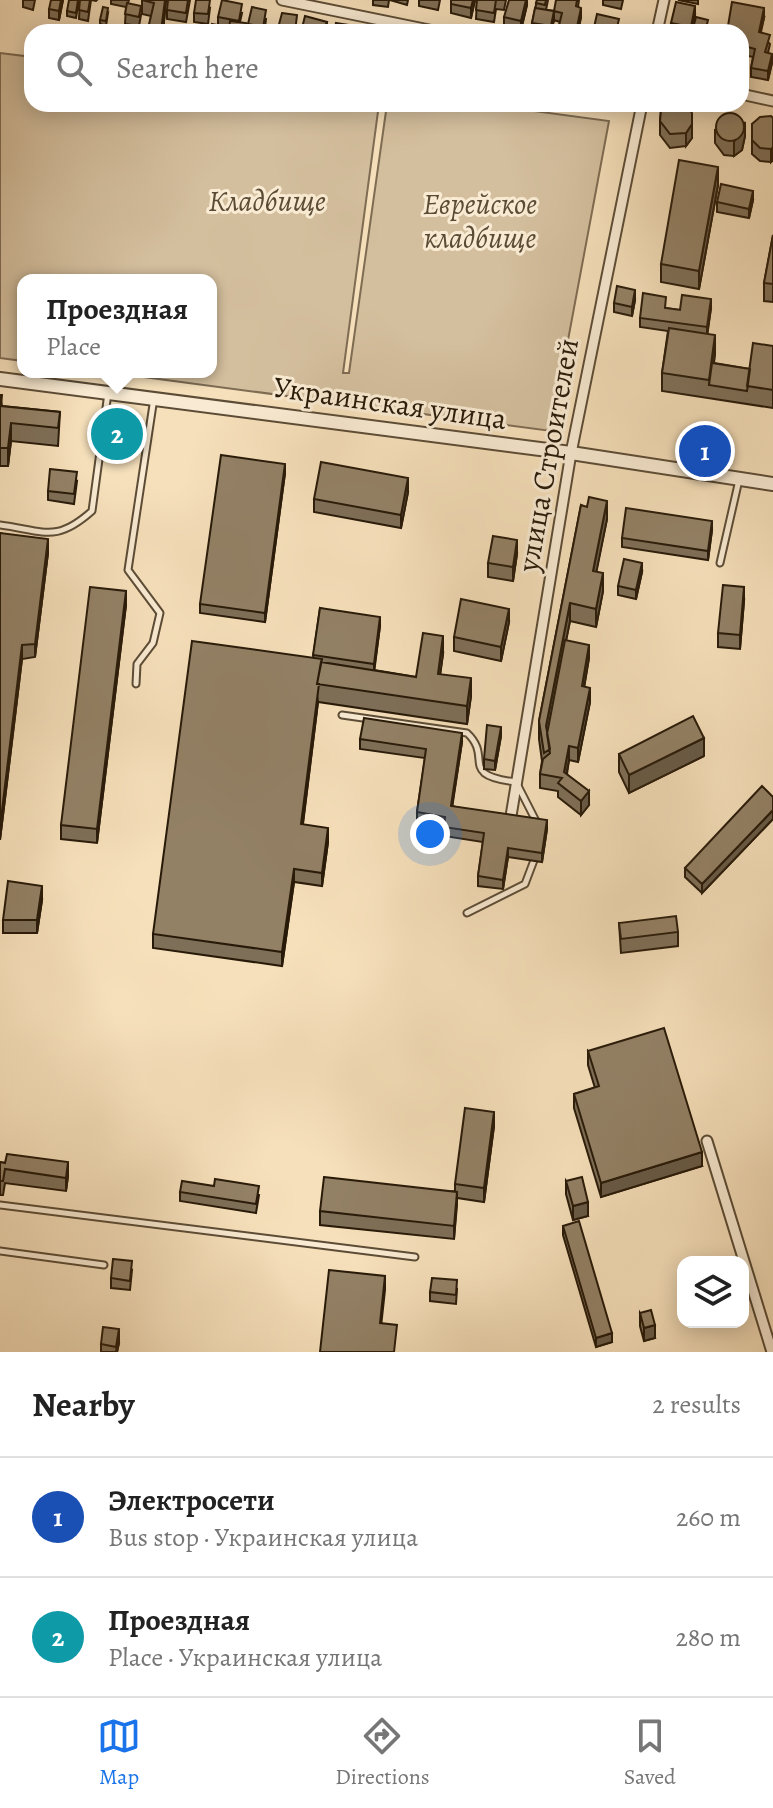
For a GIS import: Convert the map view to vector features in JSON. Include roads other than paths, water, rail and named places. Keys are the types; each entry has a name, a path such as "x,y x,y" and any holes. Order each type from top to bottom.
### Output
{"street":[{"path":"282,0 400,24"},
{"path":"659,24 664,0"},
{"path":"749,96 773,101"},
{"name":"улица Строителей","path":"511,816 571,453 640,112"},
{"name":"Украинская улица","path":"0,379 571,453 773,484"},
{"path":"707,1141 772,1352"}],"lane":[{"path":"0,525 60,533 70,531 92,511 108,392"},
{"path":"136,684 137,664 153,643 160,613 128,570 154,397"},
{"path":"720,563 739,479"},
{"path":"342,715 460,730 473,738 479,764 489,778 516,782 537,818 539,830"},
{"path":"467,913 525,884 537,842"},
{"path":"0,1205 415,1257"},
{"path":"0,1251 104,1265"}],"place":[{"name":"Проездная","path":"117,434"},
{"name":"Электросети","path":"705,451"}],"park label":[{"name":"Кладбище","path":"267,201"},
{"name":"Еврейское кладбище","path":"480,221"}]}
